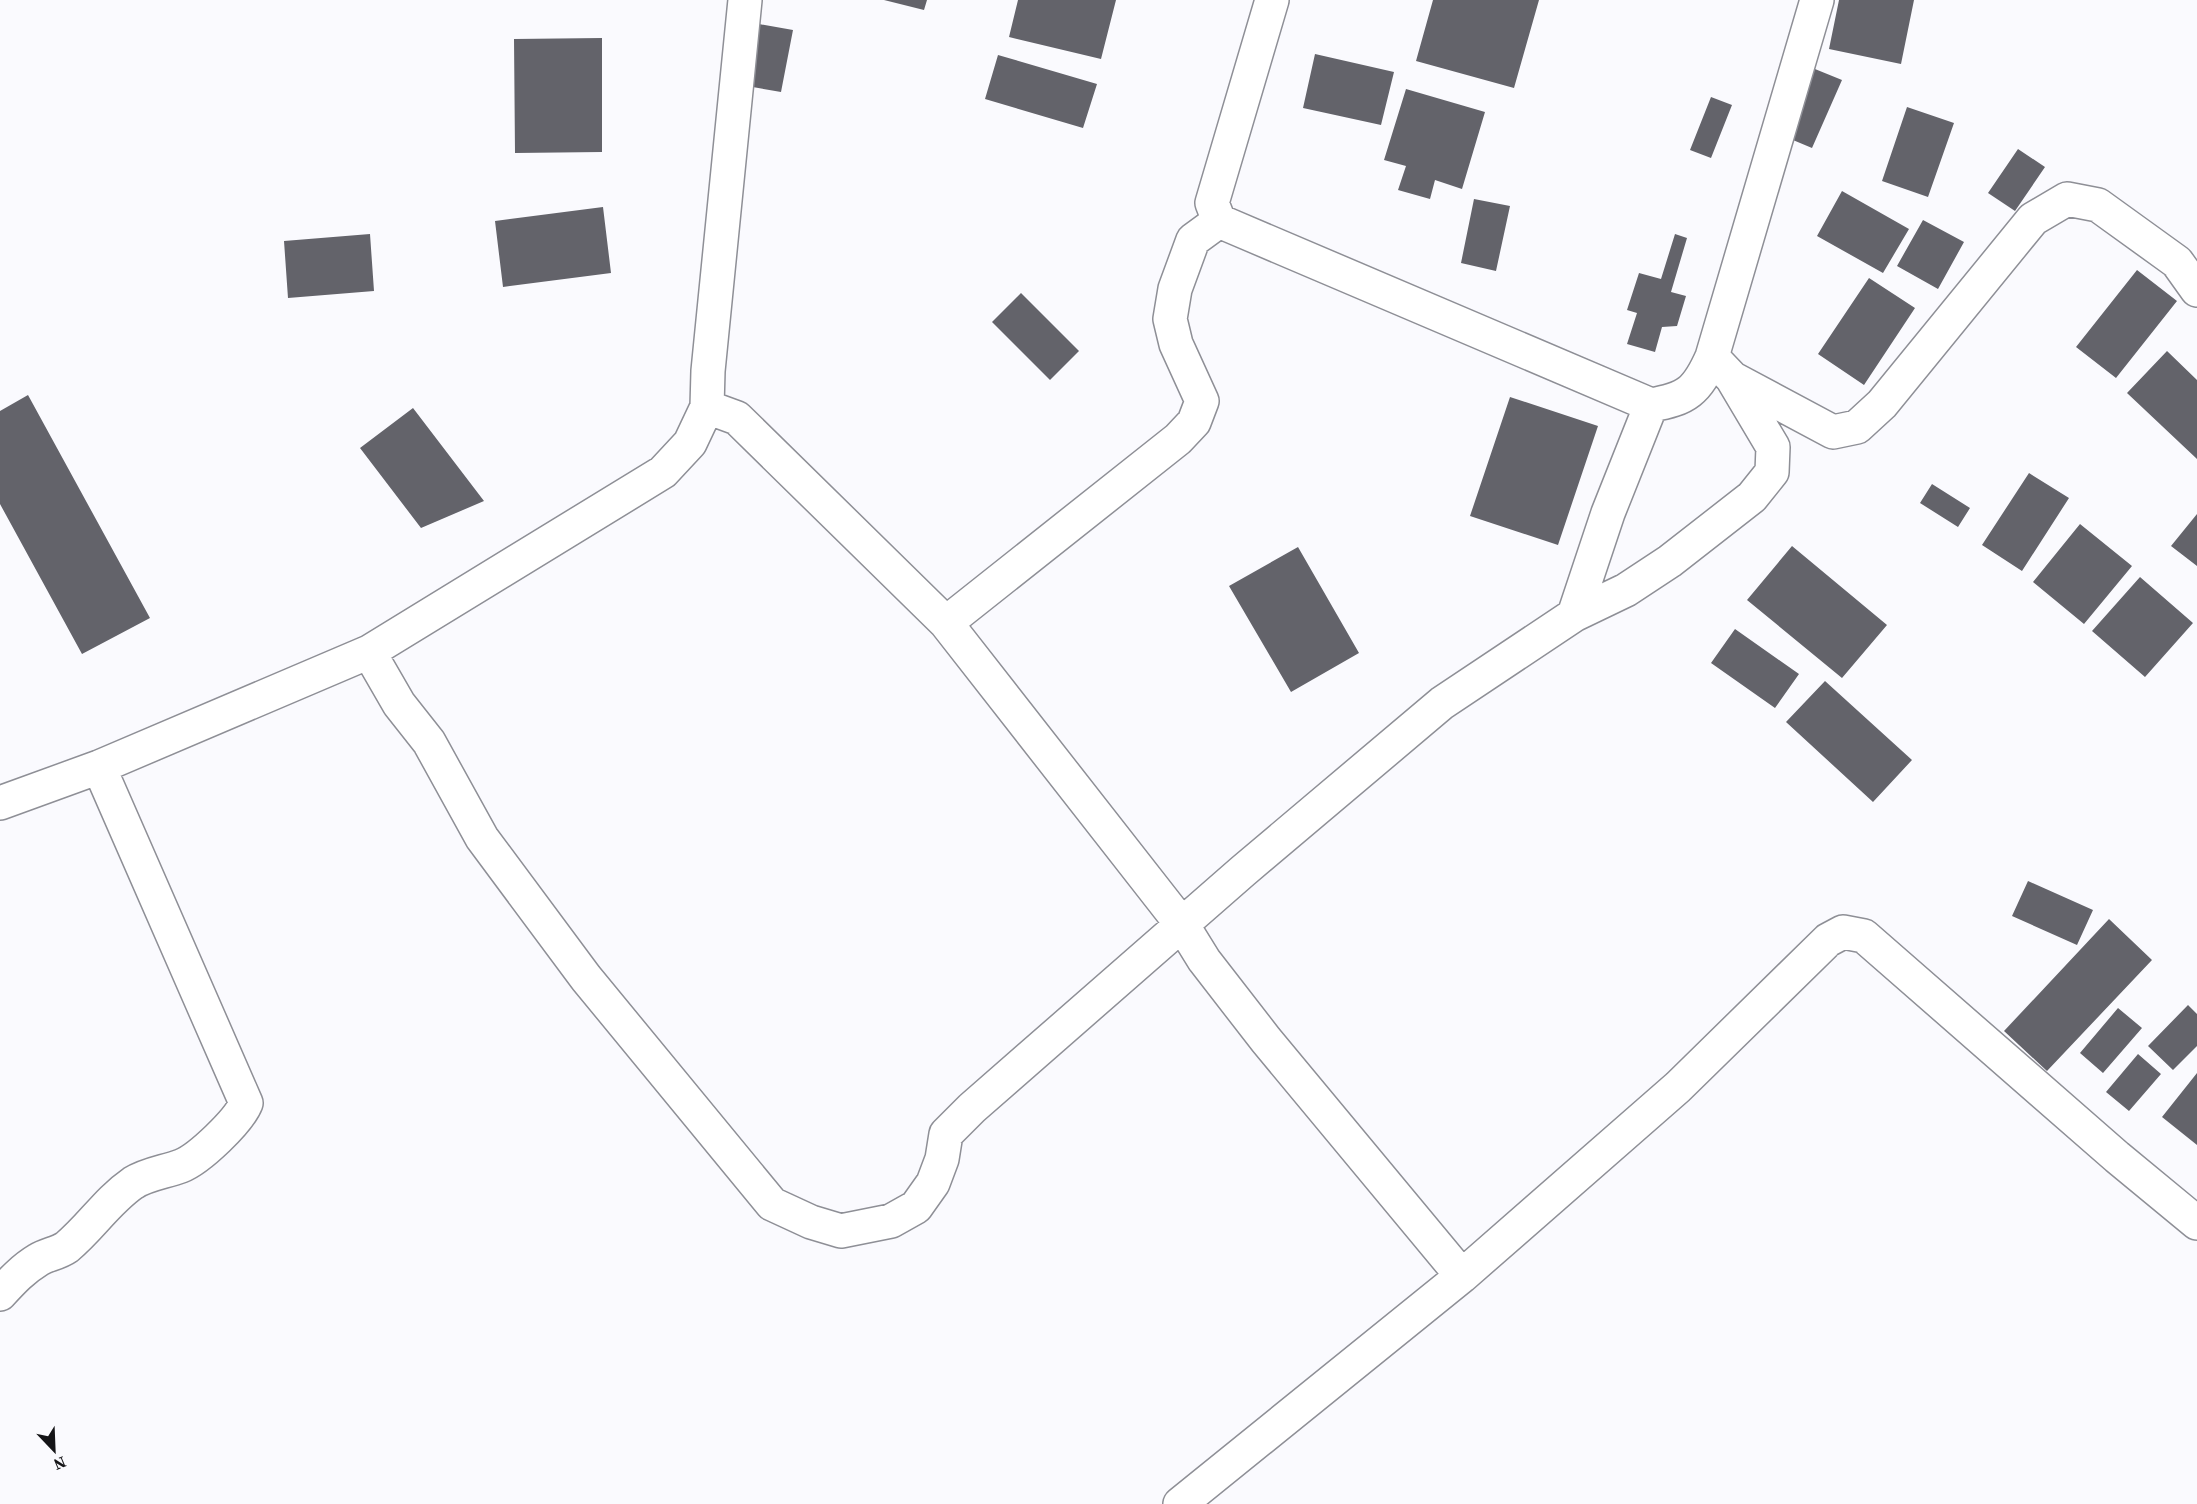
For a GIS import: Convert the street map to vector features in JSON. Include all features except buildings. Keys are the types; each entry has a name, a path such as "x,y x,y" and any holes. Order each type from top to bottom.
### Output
{"street":[{"path":"0,803 99,767 369,652 663,472 690,443 708,407 709,359 745,0"},
{"path":"1272,0 1212,203 1219,221 1651,405 1677,401 1722,368 1817,0"},
{"path":"1722,368 1833,432 1857,427 1882,404 2033,219 2067,199 2098,205 2177,262 2197,290"},
{"path":"946,623 1178,439 1194,422 1202,401 1176,344 1170,319 1175,289 1193,240 1219,221"},
{"path":"369,652 399,704 429,742 482,838 586,978 772,1204 811,1222 841,1231 891,1221 916,1207 933,1183 942,1159 946,1134 972,1108 1183,926 1243,871 1442,704 1574,615 1626,590 1670,561 1752,497 1772,472 1773,447 1722,368"},
{"path":"1574,615 1608,513 1651,405"},
{"path":"708,407 737,418 946,623 1183,926 1204,960 1266,1040 1462,1276"},
{"path":"0,1294 23,1270 40,1258 55,1255 68,1246 120,1192 136,1181 182,1166 193,1159 242,1114 246,1103 99,767"},
{"path":"1180,1504 1462,1276 1678,1086 1828,940 1843,932 1864,936 2117,1157 2197,1223"}]}
